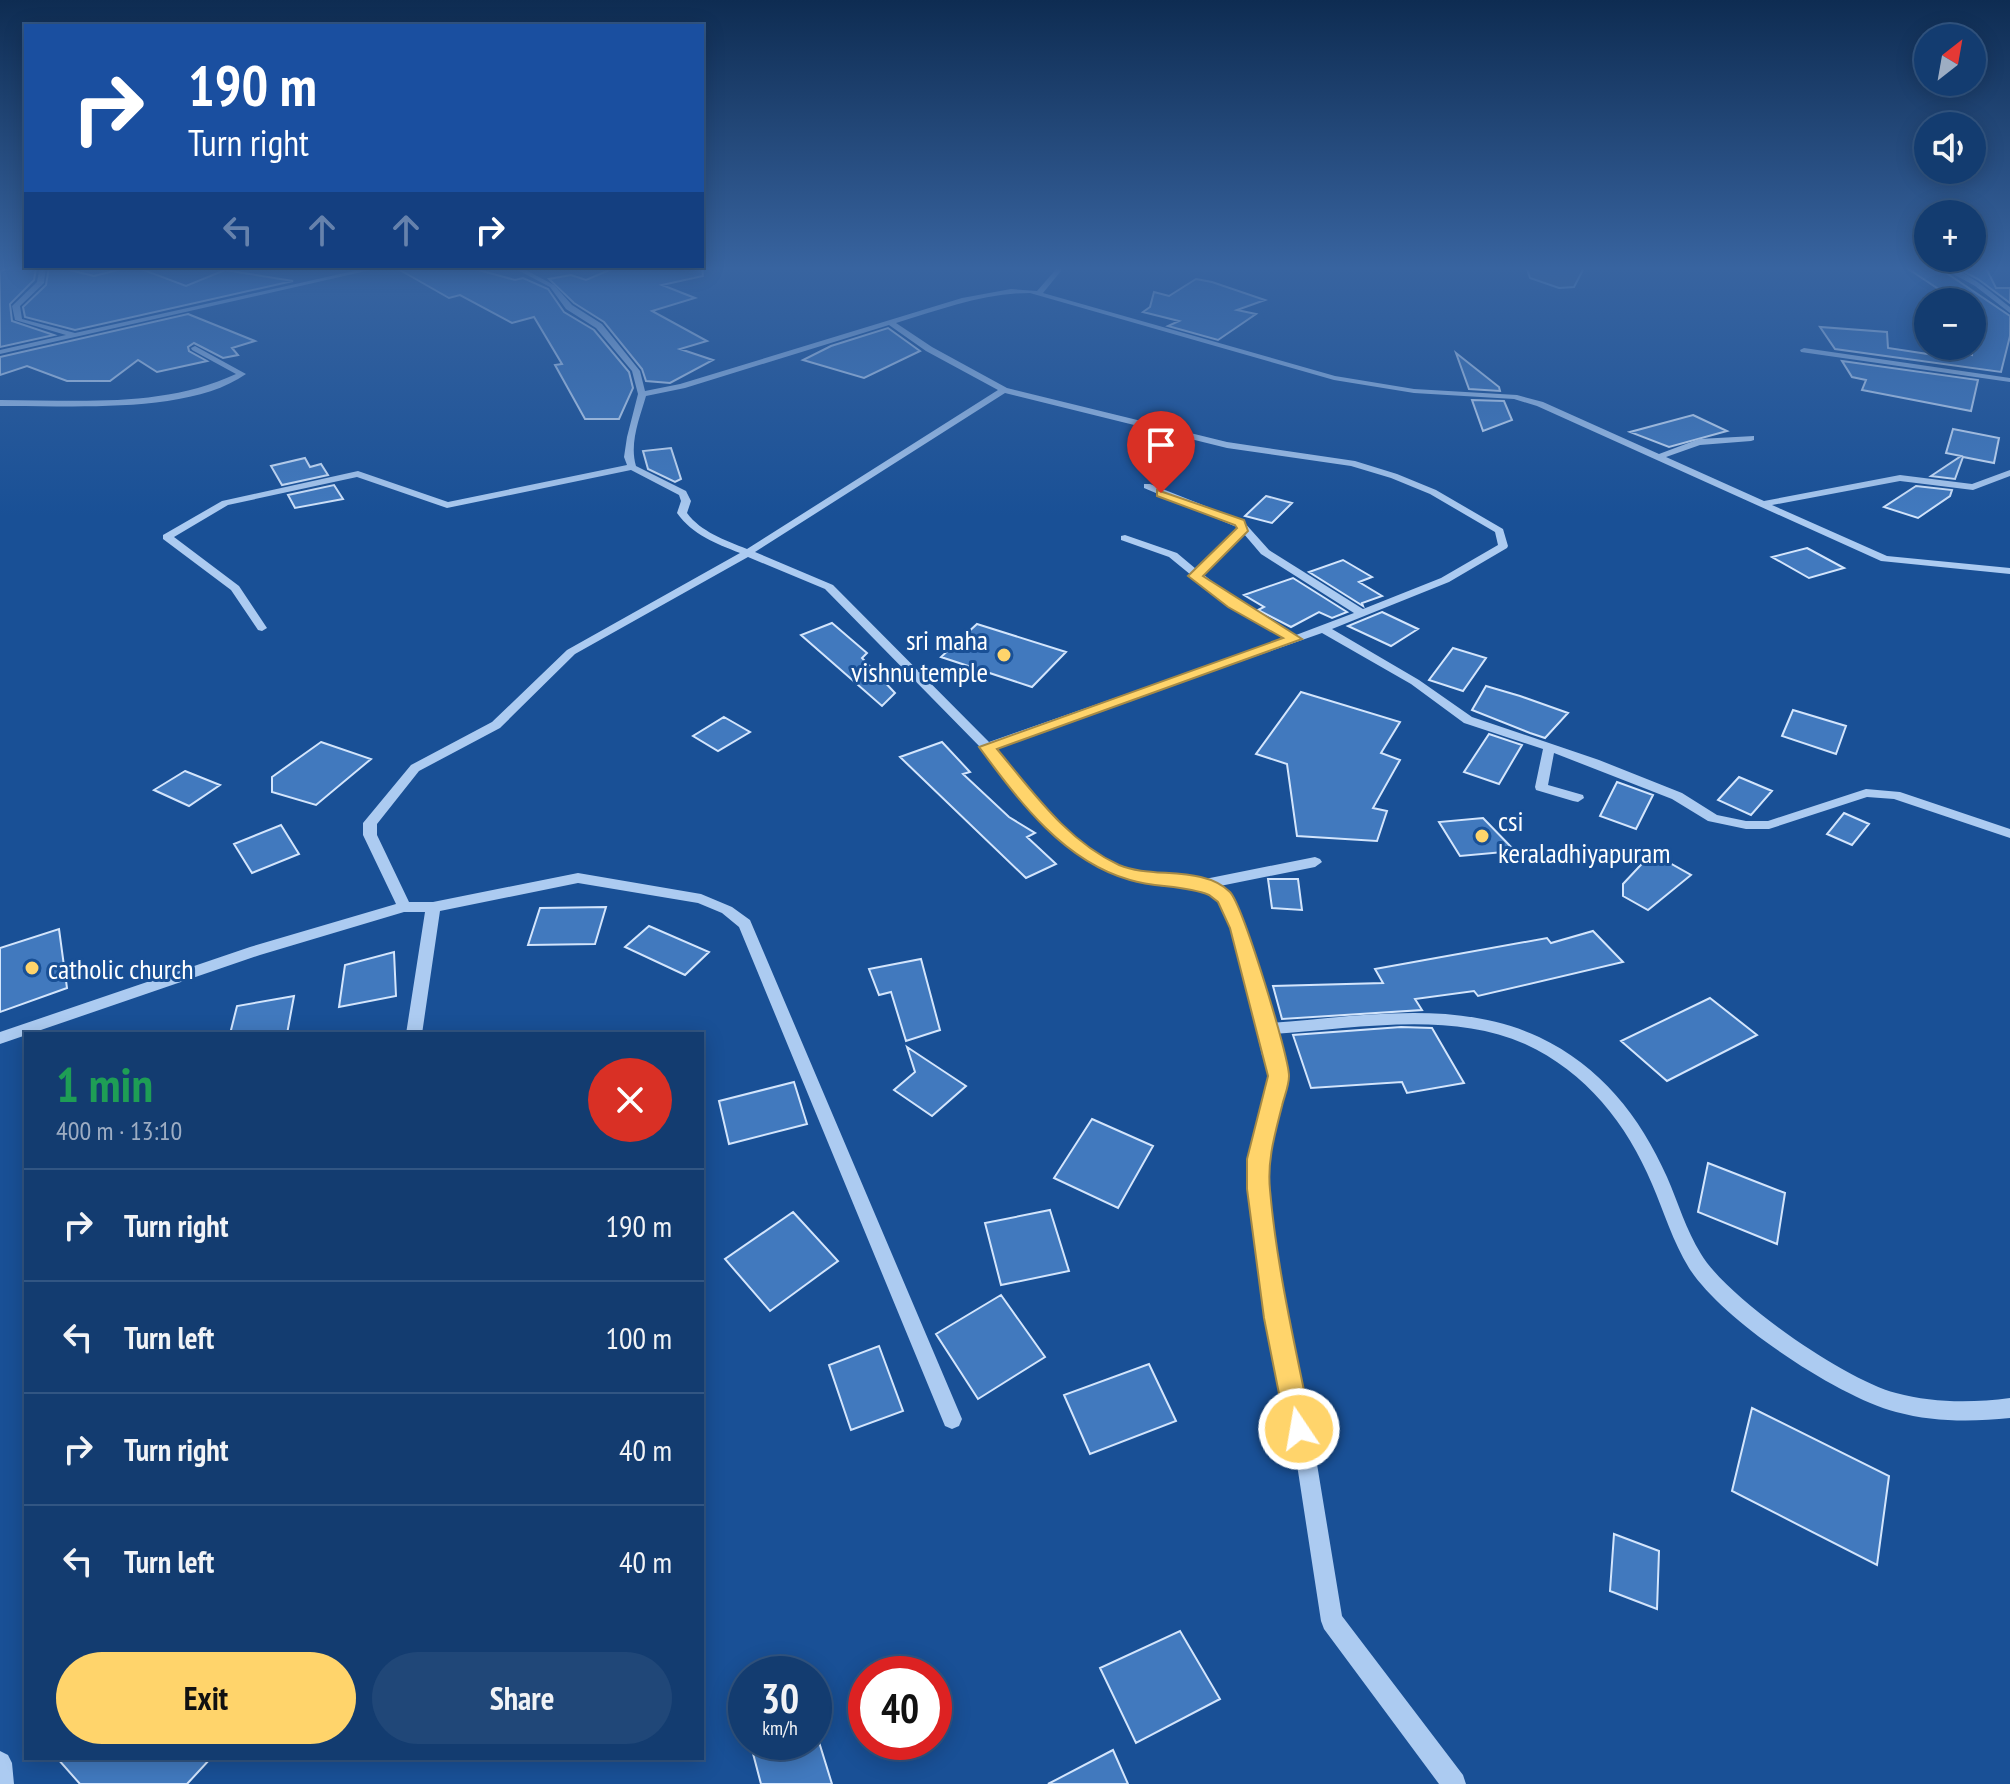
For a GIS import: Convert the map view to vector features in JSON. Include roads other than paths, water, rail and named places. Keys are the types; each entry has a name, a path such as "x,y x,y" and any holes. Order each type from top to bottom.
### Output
{"street":[{"path":"0,403 137,401 186,392 242,374 197,349"},
{"path":"618,349 636,371 642,394 631,437 632,467"},
{"path":"642,394 682,386 801,349"},
{"path":"929,349 1004,390 1227,445 1352,463 1433,492 1500,531 1503,546 1445,580 1363,614 987,747"},
{"path":"1234,349 1334,378 1414,391 1514,397 1540,404 1767,503 1844,544 1885,559 2010,571"},
{"path":"1804,350 2010,380"},
{"path":"404,907 370,835 370,823 397,785 415,768 496,725 571,652 747,553 1004,390"},
{"path":"1659,457 1699,442 1751,438"},
{"path":"262,628 235,588 167,537 225,503 358,474 447,505 632,467 683,493 686,501 682,513 690,524 747,553 829,587 987,747 1054,828 1088,855 1114,869 1136,876 1200,885 1315,862"},
{"path":"1767,503 1900,478 1946,487 1973,487 2010,473"},
{"path":"1147,486 1240,523 1265,552 1363,614"},
{"path":"1195,576 1244,528"},
{"path":"1125,538 1173,555 1233,604 1295,639"},
{"path":"1323,629 1415,682 1468,720 1677,796 1713,818 1746,825 1791,819 1866,793 1895,795 2010,834"},
{"path":"1549,748 1541,787 1578,798"},
{"path":"0,1038 255,951 404,907 433,907 578,878 701,899 727,910 745,924 952,1419"},
{"path":"1200,885 1225,898 1239,928 1279,1076 1258,1159 1258,1189 1276,1318 1306,1458 1332,1621 1454,1784"},
{"path":"414,1032 433,907"},
{"path":"1266,1029 1456,1019 1515,1033 1569,1063 1604,1093 1642,1142 1696,1264 1746,1316 1879,1397 1940,1410 2010,1408"},
{"path":"0,1763 2,1784"}],"place":[{"name":"sri maha vishnu temple","path":"1004,655"},
{"name":"csi keraladhiyapuram","path":"1482,836"},
{"name":"catholic church","path":"32,968"}]}
